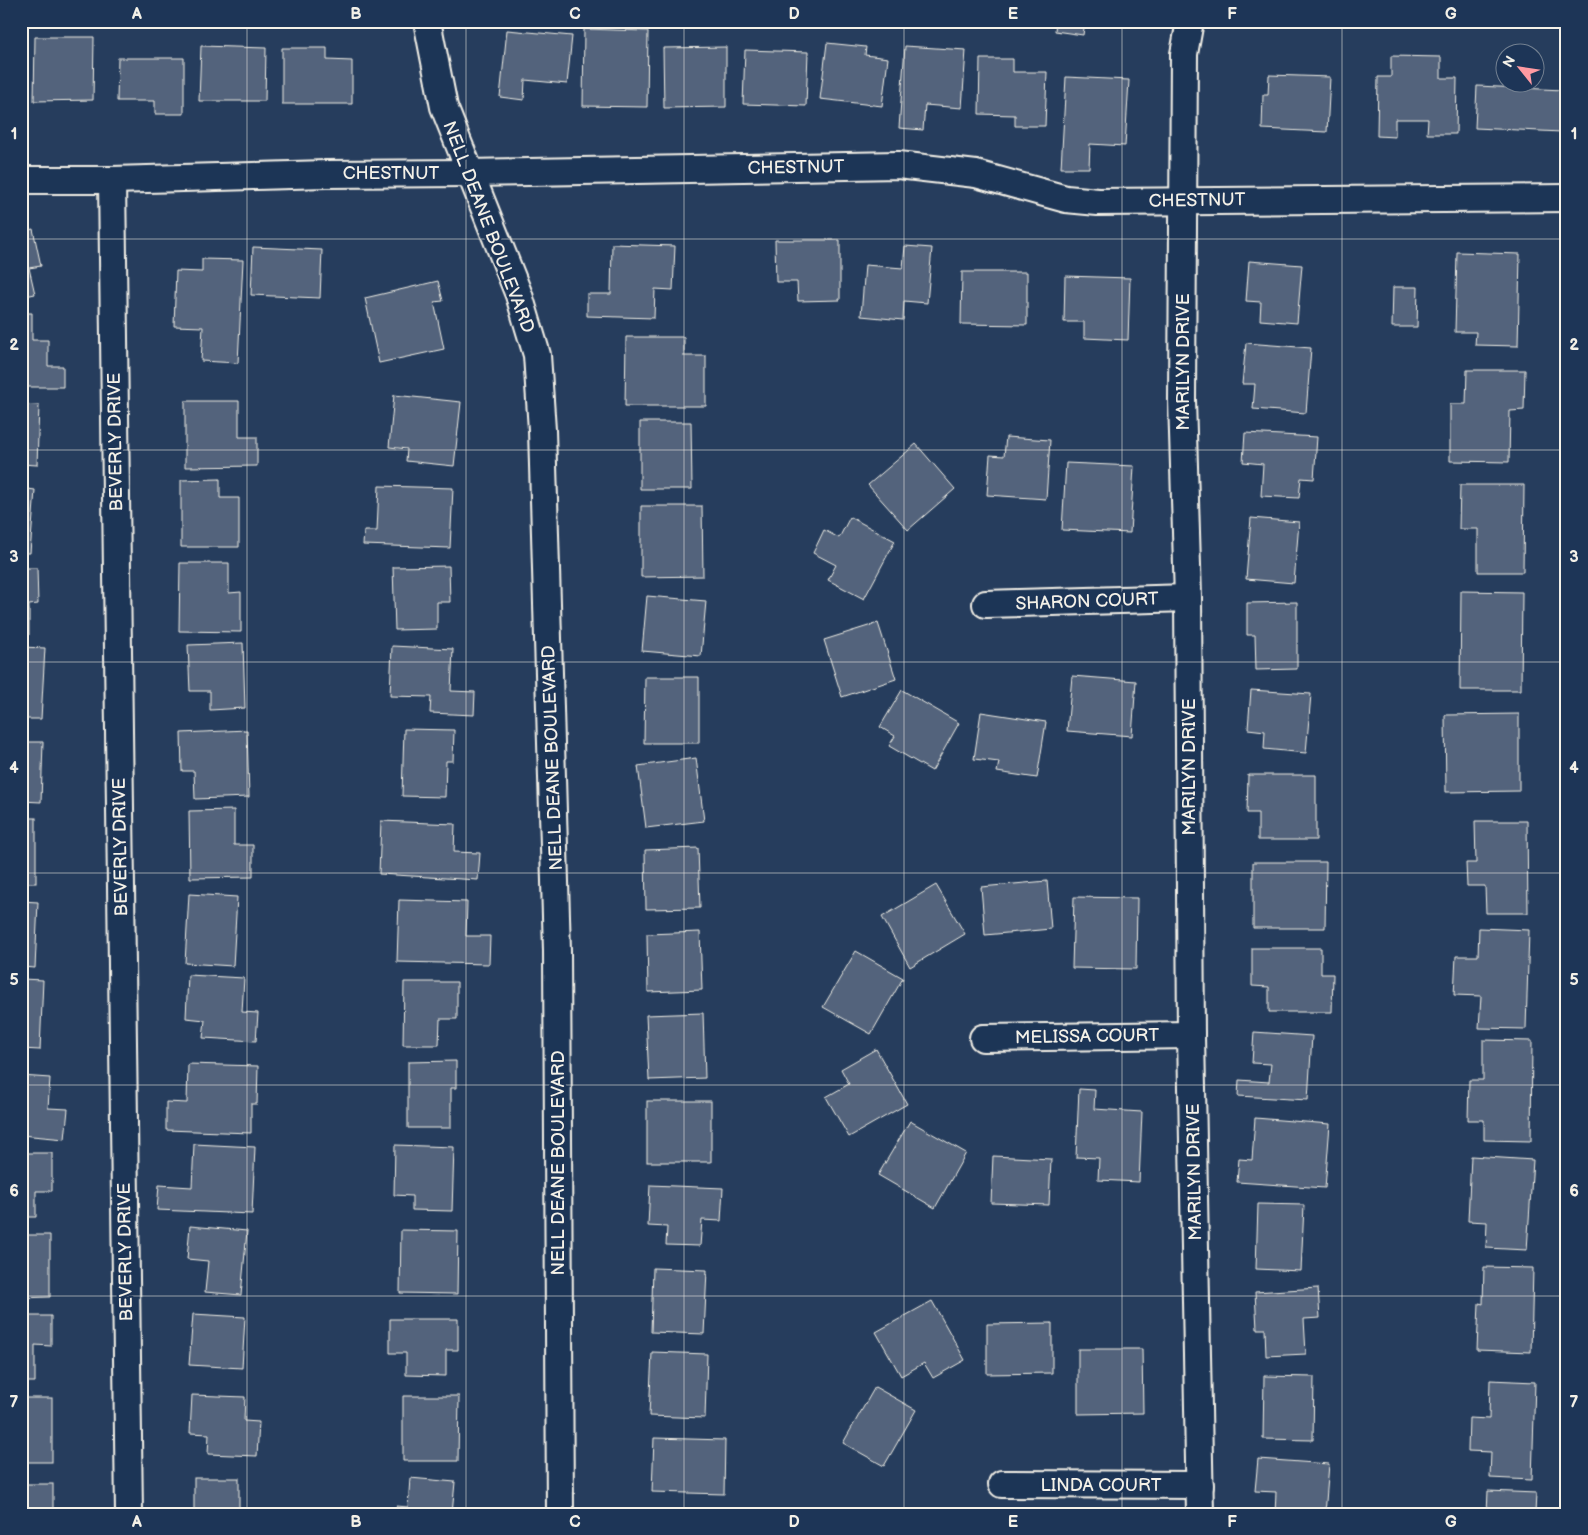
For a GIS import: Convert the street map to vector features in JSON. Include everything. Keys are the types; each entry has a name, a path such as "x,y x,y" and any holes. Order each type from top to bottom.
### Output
{"street":[{"name":"NELL DEANE BOULEVARD","path":"427,21 444,108 519,295 537,355 542,420 557,951 560,1514"},
{"name":"MARILYN DRIVE","path":"1190,21 1184,54 1182,400 1188,598 1191,1034 1200,1514"},
{"name":"CHESTNUT","path":"21,180 112,180 326,174 898,165 976,174 1066,200 1098,202 1567,198"},
{"name":"BEVERLY DRIVE","path":"112,180 128,1514"},
{"name":"SHARON COURT","path":"986,604 1188,598"},
{"name":"MELISSA COURT","path":"983,1038 1191,1034"},
{"name":"LINDA COURT","path":"1002,1484 1200,1485"}],"building":[{"path":"1056,21 1085,21 1083,35 1055,31"},
{"path":"584,29 648,31 647,107 583,106"},
{"path":"507,30 572,36 567,84 525,80 524,100 500,97"},
{"path":"35,37 94,37 93,100 34,101"},
{"path":"827,43 866,47 865,55 888,58 882,106 820,99"},
{"path":"201,46 266,48 265,101 199,101"},
{"path":"905,46 966,50 962,108 925,105 923,130 899,128"},
{"path":"726,47 726,107 664,108 663,48"},
{"path":"282,48 327,48 327,60 352,61 352,104 282,104"},
{"path":"745,50 808,52 806,106 743,104"},
{"path":"1391,56 1441,57 1441,78 1457,78 1456,134 1427,134 1428,119 1395,119 1395,137 1377,136 1378,77 1391,77"},
{"path":"118,58 184,58 184,114 155,114 155,101 117,101"},
{"path":"980,59 1013,59 1013,72 1047,72 1045,126 1015,126 1015,115 979,114"},
{"path":"21,67 24,67 22,111 21,111"},
{"path":"1269,75 1330,77 1327,132 1262,129 1263,95 1268,95"},
{"path":"1066,77 1129,80 1125,146 1090,144 1089,168 1061,168"},
{"path":"1477,86 1496,87 1496,92 1563,90 1562,132 1475,128"},
{"path":"33,229 41,266 29,268 35,294 21,297 21,232"},
{"path":"775,240 840,240 840,300 798,301 797,282 776,282"},
{"path":"612,244 675,246 673,290 655,289 654,318 587,316 587,294 611,294"},
{"path":"905,246 932,248 927,303 904,301 903,320 861,316 865,265 903,268"},
{"path":"253,247 322,250 320,298 251,295"},
{"path":"1457,252 1520,254 1518,346 1475,345 1476,332 1455,332"},
{"path":"202,259 243,260 238,363 201,361 203,327 174,326 176,271 202,272"},
{"path":"1249,261 1302,265 1297,323 1260,320 1261,302 1246,301"},
{"path":"962,272 1027,272 1027,325 961,324"},
{"path":"1065,276 1130,278 1128,340 1084,338 1084,322 1064,322"},
{"path":"438,281 443,301 434,302 444,349 379,363 365,298"},
{"path":"1393,287 1418,287 1417,327 1392,327"},
{"path":"21,313 32,313 32,340 48,340 48,366 63,366 63,387 21,387"},
{"path":"626,337 684,337 684,356 706,356 706,406 625,406"},
{"path":"1246,343 1311,348 1306,413 1253,409 1255,384 1242,384"},
{"path":"1467,370 1525,370 1524,410 1510,411 1509,462 1450,461 1450,404 1466,404"},
{"path":"394,395 461,402 454,466 406,461 407,449 389,447"},
{"path":"185,401 239,401 239,437 257,437 257,466 185,467"},
{"path":"21,404 39,405 37,465 21,464"},
{"path":"640,422 691,422 692,489 640,489"},
{"path":"1245,433 1317,437 1314,479 1301,478 1299,498 1261,496 1263,464 1243,462"},
{"path":"1006,437 1050,440 1046,499 987,495 990,455 1004,456"},
{"path":"916,444 955,489 908,530 868,485"},
{"path":"1066,463 1134,466 1130,533 1062,530"},
{"path":"220,479 220,498 239,498 239,547 181,547 181,480"},
{"path":"1460,485 1524,485 1523,572 1478,572 1478,529 1459,529"},
{"path":"379,486 453,488 450,548 363,545 364,531 377,531"},
{"path":"21,488 35,490 30,553 21,553"},
{"path":"641,506 702,506 703,576 641,577"},
{"path":"850,517 895,541 864,599 828,580 836,565 813,553 824,530 839,538"},
{"path":"1251,518 1299,522 1294,583 1246,579"},
{"path":"180,563 229,563 229,593 241,592 241,632 179,631"},
{"path":"449,566 450,602 437,602 437,629 395,630 393,567"},
{"path":"21,568 37,568 38,604 29,605 29,635 21,635"},
{"path":"1461,591 1522,592 1521,690 1460,690"},
{"path":"647,596 706,601 701,656 642,651"},
{"path":"1297,602 1297,669 1256,670 1255,635 1247,635 1247,603"},
{"path":"878,623 896,679 842,697 824,640"},
{"path":"243,643 245,708 210,710 210,691 190,691 188,645"},
{"path":"392,646 453,649 451,691 475,692 474,715 430,713 431,697 390,696"},
{"path":"21,647 45,648 41,719 21,719"},
{"path":"1072,676 1136,681 1132,736 1067,731"},
{"path":"645,677 699,677 699,743 644,743"},
{"path":"902,690 959,723 932,771 889,746 895,736 880,727"},
{"path":"1251,690 1311,694 1306,753 1264,749 1265,731 1248,729"},
{"path":"981,712 1046,722 1037,778 997,772 999,762 974,759"},
{"path":"1519,714 1519,791 1446,792 1445,715"},
{"path":"404,729 454,730 453,761 446,761 445,797 402,796"},
{"path":"247,730 249,797 195,799 194,771 182,771 181,733"},
{"path":"21,742 43,742 41,802 21,801"},
{"path":"696,758 704,821 646,828 638,766"},
{"path":"1248,775 1316,775 1316,840 1258,840 1258,813 1247,813"},
{"path":"234,810 234,845 253,845 253,877 190,878 189,811"},
{"path":"21,818 36,818 36,883 21,883"},
{"path":"381,821 455,824 454,852 480,853 478,880 379,874"},
{"path":"1475,821 1527,821 1528,913 1486,913 1485,886 1467,886 1466,863 1476,863"},
{"path":"698,848 700,908 646,909 645,850"},
{"path":"1253,862 1326,862 1325,928 1253,928"},
{"path":"1047,881 1051,929 985,935 981,887"},
{"path":"936,885 965,934 910,967 882,917"},
{"path":"189,894 237,897 233,966 185,963"},
{"path":"1074,897 1137,898 1136,969 1072,968"},
{"path":"399,900 467,902 466,936 490,936 489,964 397,962"},
{"path":"21,901 38,902 35,968 21,967"},
{"path":"1479,928 1529,930 1526,1029 1479,1028 1481,996 1454,995 1456,956 1478,956"},
{"path":"700,932 702,990 648,992 647,934"},
{"path":"1252,948 1321,948 1321,974 1333,974 1332,1012 1269,1012 1269,987 1252,986"},
{"path":"856,951 903,978 871,1034 823,1007"},
{"path":"188,975 244,978 242,1012 258,1013 256,1041 203,1038 205,1020 186,1018"},
{"path":"21,979 43,980 40,1050 21,1049"},
{"path":"404,982 457,982 457,1019 440,1019 439,1045 403,1045"},
{"path":"703,1013 705,1078 649,1080 646,1015"},
{"path":"1254,1032 1312,1036 1308,1100 1238,1096 1239,1080 1269,1082 1271,1064 1252,1063"},
{"path":"1483,1040 1532,1041 1531,1141 1484,1140 1484,1120 1468,1120 1469,1080 1483,1080"},
{"path":"876,1049 907,1104 849,1137 826,1097 849,1084 841,1069"},
{"path":"456,1061 456,1088 451,1088 451,1128 408,1128 408,1062"},
{"path":"188,1064 258,1066 257,1104 251,1104 251,1133 166,1130 166,1102 187,1103"},
{"path":"21,1076 50,1078 48,1108 68,1109 65,1139 21,1135"},
{"path":"1079,1089 1095,1090 1094,1109 1142,1112 1139,1182 1098,1180 1099,1158 1076,1157"},
{"path":"647,1101 711,1101 711,1162 647,1162"},
{"path":"1255,1118 1330,1124 1325,1188 1237,1182 1239,1159 1252,1160"},
{"path":"910,1121 966,1153 935,1208 878,1175"},
{"path":"194,1144 255,1147 252,1214 157,1210 159,1185 192,1187"},
{"path":"395,1145 454,1147 452,1211 412,1210 412,1196 394,1195"},
{"path":"21,1153 52,1153 52,1191 36,1191 36,1217 21,1217"},
{"path":"993,1156 1051,1159 1049,1205 991,1203"},
{"path":"1471,1156 1533,1160 1527,1250 1486,1248 1487,1222 1468,1221"},
{"path":"650,1185 723,1188 721,1221 702,1220 700,1246 666,1245 667,1227 648,1226"},
{"path":"1258,1204 1304,1205 1301,1271 1256,1269"},
{"path":"190,1226 247,1231 241,1295 205,1292 208,1261 187,1259"},
{"path":"401,1230 458,1231 457,1294 400,1293"},
{"path":"21,1235 50,1235 50,1297 21,1298"},
{"path":"1484,1267 1533,1268 1531,1352 1477,1350 1479,1303 1483,1304"},
{"path":"653,1268 707,1270 704,1334 651,1332"},
{"path":"1318,1288 1320,1318 1304,1319 1306,1354 1266,1356 1265,1329 1257,1329 1255,1292"},
{"path":"932,1301 965,1360 933,1378 924,1363 901,1376 876,1332"},
{"path":"193,1314 245,1317 242,1368 189,1365"},
{"path":"21,1316 51,1316 51,1346 35,1345 35,1382 21,1382"},
{"path":"390,1319 458,1319 458,1350 446,1350 446,1376 406,1375 406,1353 390,1353"},
{"path":"1052,1323 1052,1373 987,1374 987,1324"},
{"path":"1078,1349 1142,1349 1143,1413 1078,1414"},
{"path":"652,1352 707,1354 705,1418 649,1416"},
{"path":"1264,1376 1314,1377 1313,1440 1263,1439"},
{"path":"1490,1380 1535,1382 1532,1480 1490,1478 1491,1452 1468,1451 1469,1418 1489,1419"},
{"path":"875,1387 916,1410 884,1466 843,1443"},
{"path":"192,1395 245,1397 244,1421 259,1422 257,1456 208,1454 209,1434 190,1433"},
{"path":"403,1396 459,1396 458,1461 403,1461"},
{"path":"21,1398 52,1398 52,1462 21,1462"},
{"path":"654,1438 725,1440 724,1494 652,1492"},
{"path":"1258,1459 1329,1464 1325,1514 1275,1514 1276,1492 1255,1491"},
{"path":"194,1478 239,1478 239,1514 194,1514"},
{"path":"410,1478 455,1482 452,1514 396,1514 396,1506 408,1507"},
{"path":"21,1484 53,1484 53,1514 21,1514"},
{"path":"1488,1491 1536,1493 1535,1514 1487,1514"},
{"path":"838,1508 892,1514 837,1514"}]}
